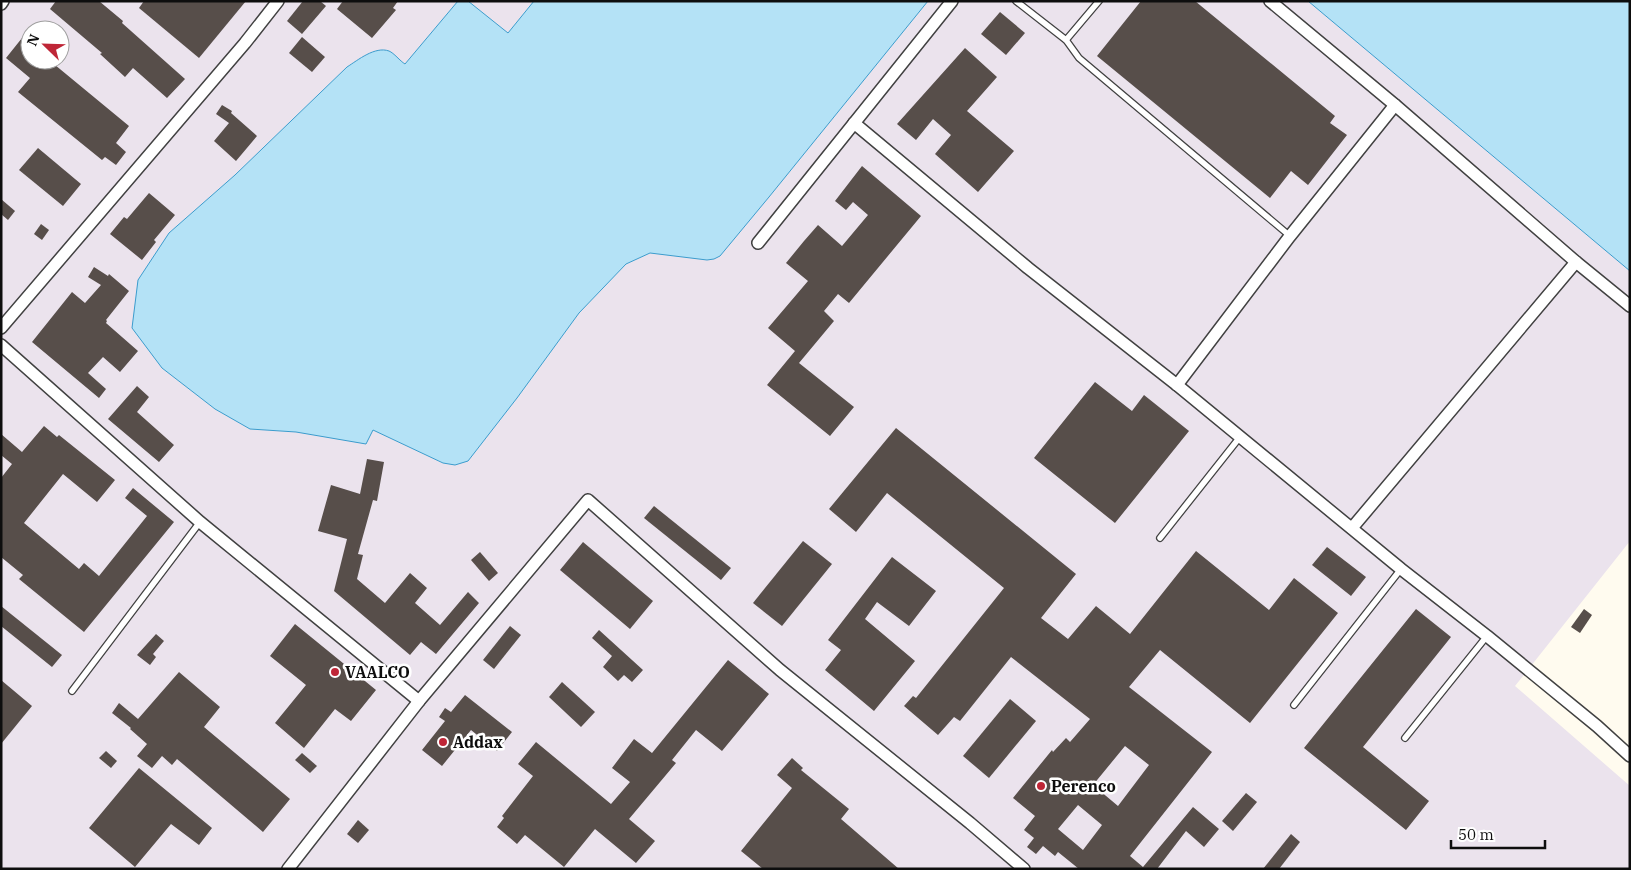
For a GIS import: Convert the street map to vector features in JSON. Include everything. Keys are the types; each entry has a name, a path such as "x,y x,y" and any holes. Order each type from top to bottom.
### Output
{"street":[{"path":"1,328 278,1"},
{"path":"758,243 952,1"},
{"path":"1270,1 1630,306"},
{"path":"1177,385 1290,236 1395,105"},
{"path":"854,123 1028,268 1177,385 1487,636 1597,726 1630,756"},
{"path":"1352,528 1576,262"},
{"path":"1,345 200,522 419,701"},
{"path":"288,869 419,701 588,500 780,670 1024,869"}],"lane":[{"path":"1016,1 1066,40 1079,58 1290,236"},
{"path":"1066,40 1099,1"},
{"path":"1160,538 1240,437"},
{"path":"72,692 200,522"},
{"path":"1294,704 1401,568"},
{"path":"1405,738 1487,636"}],"shaded area":[{"path":"1,1 458,1 405,64 389,51 347,67 235,175 169,233 162,368 215,409 250,429 296,432 373,430 443,463 517,398 579,313 626,264 650,253 678,256 769,197 928,1 1308,1 1630,271 1630,541 1515,686 1630,786 1630,869 1,869"},
{"path":"468,1 534,1 508,33"}],"water":[{"path":"458,1 468,1 508,33 534,1 928,1 720,256 707,260 650,253 626,264 579,313 468,461 455,465 443,463 373,430 366,444 296,432 250,429 215,409 162,368 132,328 138,280 169,233 235,175 347,67 367,54 378,50 391,52 405,64"},
{"path":"1308,1 1630,1 1630,271"}],"building":[{"path":"56,1 99,1 185,79 167,98 133,68 125,77 100,54 102,53 70,26 70,20 63,20 50,9"},
{"path":"144,1 246,1 199,58 139,8"},
{"path":"303,1 320,1 326,6 302,34 287,21"},
{"path":"343,1 398,1 393,8 396,10 372,38 337,9"},
{"path":"1141,1 1195,1 1335,116 1330,123 1347,135 1308,185 1291,171 1270,198 1097,56"},
{"path":"1000,12 1025,33 1006,55 981,34"},
{"path":"302,37 325,57 312,72 289,53"},
{"path":"20,40 20,70 6,58"},
{"path":"965,48 997,77 967,111 1014,151 978,192 935,154 951,135 933,119 916,140 897,124"},
{"path":"20,70 61,70 129,126 116,143 126,152 116,165 105,157 102,160 18,92 30,78"},
{"path":"222,105 232,111 231,113 257,136 236,161 214,141 229,123 216,114"},
{"path":"38,148 81,184 63,206 19,170"},
{"path":"862,166 921,216 849,303 838,294 824,311 834,321 799,363 854,407 830,436 767,385 795,351 768,328 808,281 786,263 818,225 842,246 868,215 853,202 846,210 835,201"},
{"path":"149,193 175,215 154,240 156,242 142,260 110,234 124,217 127,219"},
{"path":"1,199 15,211 8,220 1,214"},
{"path":"41,224 49,230 42,240 34,234"},
{"path":"94,267 108,276 109,274 129,291 106,320 106,323 138,351 120,372 103,357 88,373 106,389 99,398 32,342 72,292 85,303 101,285 88,277"},
{"path":"1095,382 1132,411 1144,395 1189,431 1115,523 1034,458"},
{"path":"137,386 149,397 137,412 174,445 159,462 108,419"},
{"path":"44,426 57,437 59,435 115,480 97,502 63,474 24,523 79,569 84,563 99,576 147,516 125,498 133,488 174,522 84,632 19,579 23,575 1,557 1,478 12,464 1,455 1,434 22,452"},
{"path":"896,428 1076,574 1041,618 1068,639 1096,606 1130,634 1196,551 1269,610 1294,578 1338,613 1250,723 1160,650 1129,687 1212,752 1130,856 1143,867 1193,807 1219,829 1204,847 1186,831 1157,869 1079,869 1058,852 1055,856 1043,846 1036,854 1027,847 1034,838 1024,830 1035,816 1013,798 1052,750 1053,752 1066,738 1070,742 1090,719 1011,657 960,721 954,717 938,735 904,706 913,696 916,698 1004,588 887,493 856,532 829,509","holes":["1125,746 1149,765 1118,806 1093,785","1078,805 1102,825 1083,850 1058,829"]},
{"path":"367,459 384,462 377,501 373,500 358,554 363,555 357,579 385,603 410,573 427,588 415,603 440,625 468,592 479,603 436,654 421,642 410,655 334,591 347,539 318,531 331,485 360,494"},
{"path":"654,506 731,568 721,580 644,518"},
{"path":"803,541 832,564 782,626 753,603"},
{"path":"583,542 653,601 630,629 560,570"},
{"path":"1327,547 1366,577 1351,596 1312,565"},
{"path":"480,552 498,573 489,581 471,560"},
{"path":"892,557 936,591 909,626 877,602 865,619 915,661 874,711 825,670 841,650 828,640"},
{"path":"1,606 62,655 52,667 1,626"},
{"path":"1416,609 1451,637 1363,747 1429,801 1406,830 1304,748"},
{"path":"1584,609 1592,615 1580,633 1571,627"},
{"path":"295,624 376,690 351,721 335,709 304,748 275,723 306,685 270,656"},
{"path":"510,626 521,635 494,669 483,660"},
{"path":"599,630 643,670 632,682 624,675 618,681 603,667 612,656 592,638"},
{"path":"156,634 164,641 153,654 156,657 150,665 137,655"},
{"path":"728,660 769,694 722,751 696,730 672,760 676,763 629,819 655,841 636,863 595,829 564,867 525,835 517,844 497,827 504,818 502,816 533,776 518,764 536,742 611,804 630,782 612,768 634,739 652,753"},
{"path":"179,672 220,707 204,727 290,799 263,832 177,759 172,765 162,756 152,768 137,756 147,744 112,713 119,703 138,719"},
{"path":"1,680 32,706 1,744"},
{"path":"562,682 595,712 581,727 549,697"},
{"path":"465,695 512,732 497,751 471,730 442,766 422,750 445,721 439,717 445,708 451,712"},
{"path":"1010,699 1036,721 989,778 963,756"},
{"path":"106,751 117,761 111,768 99,758"},
{"path":"302,753 317,766 310,773 295,760"},
{"path":"792,758 803,768 801,770 849,809 841,819 899,869 763,869 741,851 792,788 777,775"},
{"path":"139,768 212,828 199,845 171,824 135,867 89,828"},
{"path":"1246,793 1257,802 1233,831 1222,821"},
{"path":"358,820 369,830 358,843 347,834"},
{"path":"1291,834 1300,842 1279,869 1263,869"}],"place":[{"name":"VAALCO","path":"335,672"},
{"name":"Addax","path":"443,742"},
{"name":"Perenco","path":"1041,786"}]}
